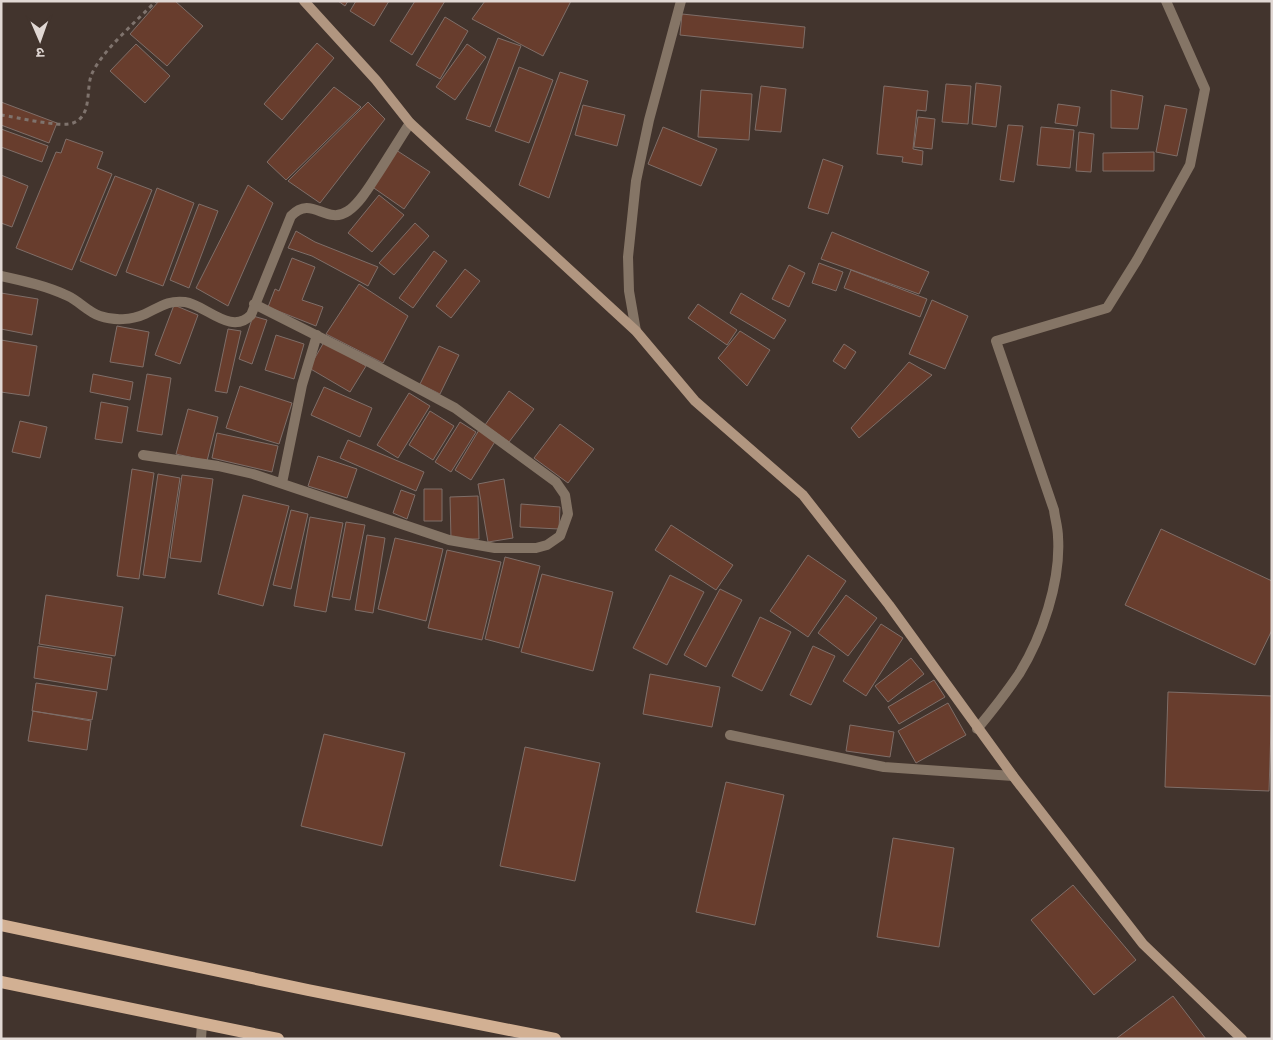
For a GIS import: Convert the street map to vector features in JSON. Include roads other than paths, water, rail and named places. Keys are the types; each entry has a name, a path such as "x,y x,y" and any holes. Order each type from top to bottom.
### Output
{"main road":[{"path":"1,925 308,990 555,1039"},
{"path":"1,982 278,1039"}],"street":[{"path":"304,1 376,80 410,123 636,331 695,400 803,495 889,605 1012,776 1143,944 1242,1039"},
{"path":"636,331 629,291 628,257 636,181 649,120 681,1"},
{"path":"978,729 1019,673 1031,652 1052,594 1057,562 1058,537 1054,510 996,341 1107,308 1137,260 1190,165 1206,89 1166,1"},
{"path":"1,276 39,285 68,296 100,316 121,320 144,315 166,303 186,302 225,320 236,323 245,321 251,314 291,216 300,208 330,215 339,215 348,211 364,194 410,123"},
{"path":"143,455 218,466 253,474 449,540 494,548 536,548 560,536 568,514 563,490 556,482 455,408 254,304"},
{"path":"282,483 302,385 317,335"},
{"path":"730,735 884,767 1012,776"},
{"path":"201,1039 202,1023"}]}
